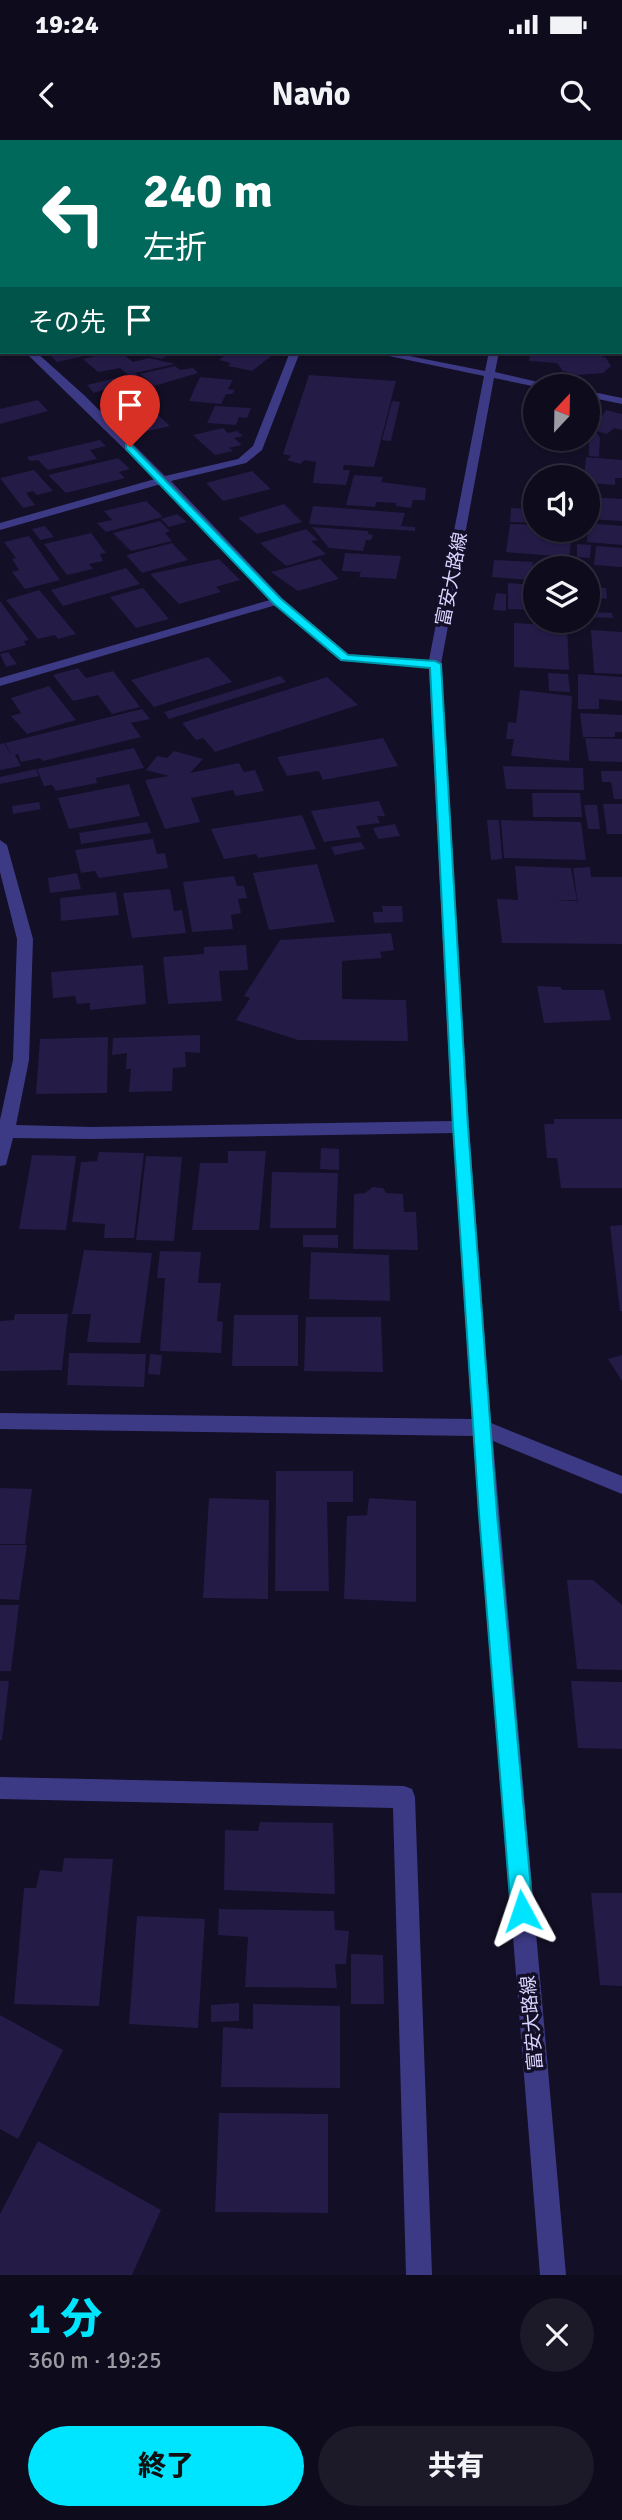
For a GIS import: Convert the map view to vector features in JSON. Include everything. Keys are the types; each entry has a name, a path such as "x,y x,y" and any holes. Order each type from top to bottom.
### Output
{"street":[{"path":"32,354 163,480 278,601 345,658 435,664"},
{"path":"0,527 163,480 242,461 258,448 294,354"},
{"path":"386,354 523,380"},
{"name":"富安大路線","path":"494,354 435,664 461,1127 482,1428 553,2275"},
{"path":"600,396 622,401"},
{"path":"0,682 278,601"},
{"path":"0,845 24,939 21,1060 3,1131 0,1160"},
{"path":"3,1131 92,1133 461,1127"},
{"path":"0,1421 482,1428 622,1485"},
{"path":"0,1788 404,1797 419,2275"}],"building":[{"path":"49,354 93,354 57,362"},
{"path":"102,354 123,354 133,362 149,358 175,364 135,373 152,388 139,392 134,388 107,395 103,390 94,393 87,385 128,375 120,368 98,372 83,359"},
{"path":"139,354 168,354 162,359"},
{"path":"226,354 274,354 252,371 228,366 231,363 219,360"},
{"path":"530,354 599,354 606,358 611,366 603,373 574,374 563,371 557,363 529,361"},
{"path":"175,366 180,370 193,368 198,373 154,386 140,374"},
{"path":"309,375 396,381 374,467 344,465 343,470 350,470 346,485 313,483 316,462 305,460 300,464 287,460 291,456 283,454"},
{"path":"200,377 233,380 228,389 235,390 232,394 226,394 221,404 189,401"},
{"path":"38,400 48,411 0,424 0,409"},
{"path":"142,401 170,426 131,435 127,432 141,429 133,421 125,423 120,419 114,420 104,409"},
{"path":"392,401 400,402 391,441 382,440"},
{"path":"215,406 251,408 247,418 239,417 236,425 207,423"},
{"path":"606,410 622,414 622,430 614,428 607,434 600,432 600,419"},
{"path":"223,428 228,433 237,431 243,436 234,438 242,445 229,448 233,451 215,455 193,435"},
{"path":"100,440 106,446 90,450 97,459 48,470 38,460 30,461 27,457"},
{"path":"589,452 599,452 599,457 589,456"},
{"path":"586,457 622,460 622,478 615,478 615,485 600,484 600,465 585,465"},
{"path":"118,458 130,469 119,472 125,478 66,493 48,475"},
{"path":"34,470 53,491 37,495 33,491 26,493 35,505 23,508 0,478"},
{"path":"252,471 271,489 223,501 206,483"},
{"path":"354,475 383,477 381,482 426,488 425,500 413,500 411,508 396,506 396,503 376,502 375,507 346,505"},
{"path":"600,498 622,499 622,521 600,520"},
{"path":"146,501 163,517 106,532 97,523 112,520 104,511"},
{"path":"284,504 302,522 257,534 238,518"},
{"path":"313,506 405,513 401,526 415,527 415,531 309,524"},
{"path":"511,508 523,508 523,522 510,522"},
{"path":"177,514 187,522 169,527 161,519"},
{"path":"160,521 170,531 165,533 172,541 131,551 113,533"},
{"path":"510,524 523,524 523,542 571,542 569,556 506,552"},
{"path":"600,524 622,526 622,545 587,542 600,542"},
{"path":"45,526 54,537 40,540 32,529"},
{"path":"312,527 368,531 368,534 373,535 371,540 366,540 363,551 329,548"},
{"path":"306,529 318,540 311,541 326,554 286,566 260,543"},
{"path":"91,533 106,553 100,554 103,561 89,564 93,569 67,575 44,544"},
{"path":"29,536 60,580 25,589 12,572 19,570 12,559 16,558 4,542"},
{"path":"172,543 188,560 142,573 126,555"},
{"path":"577,544 591,545 590,556 577,556"},
{"path":"596,546 622,548 622,567 600,565 600,556 595,556"},
{"path":"345,553 401,556 396,579 359,577 361,572 342,571"},
{"path":"219,559 240,580 216,587 221,592 179,604 150,574"},
{"path":"320,559 339,579 298,591 271,572"},
{"path":"494,560 523,561 523,579 492,577"},
{"path":"126,568 140,584 63,606 51,590"},
{"path":"508,583 523,584 523,610 508,609"},
{"path":"143,588 169,619 136,628 110,597"},
{"path":"600,588 606,588 607,599 600,598"},
{"path":"39,590 76,634 58,639 55,635 38,639 6,600"},
{"path":"496,593 506,594 506,611 493,610"},
{"path":"0,601 29,640 24,641 26,645 0,652"},
{"path":"600,612 612,613 613,618 600,617"},
{"path":"514,623 523,624 523,633 567,633 569,670 514,667"},
{"path":"600,631 622,632 622,674 594,673 591,633 600,633"},
{"path":"8,652 17,664 6,667 0,654"},
{"path":"208,657 232,682 154,707 131,680"},
{"path":"78,668 86,678 113,671 140,707 112,714 98,695 73,701 53,675"},
{"path":"548,673 568,674 570,692 549,691"},
{"path":"578,674 622,677 622,701 599,699 599,709 578,709"},
{"path":"280,676 286,682 169,719 164,712"},
{"path":"327,677 358,705 215,752 203,738 196,740 182,723"},
{"path":"49,686 76,720 27,734 11,716 21,713 11,698"},
{"path":"520,690 572,696 569,761 511,756 514,739 506,739 508,722 516,723"},
{"path":"142,709 150,719 131,723 141,737 43,761 40,758 21,762 18,754 15,755 21,766 0,770 0,744 4,743 12,756 5,743"},
{"path":"580,713 622,715 622,732 615,732 615,737 583,737"},
{"path":"383,738 398,766 323,780 319,771 287,776 277,757"},
{"path":"585,738 622,739 622,762 589,761"},
{"path":"134,748 144,768 96,778 97,783 56,791 52,785 44,786 37,769"},
{"path":"174,751 203,759 190,773 239,763 244,772 255,770 264,791 236,796 233,790 191,798 200,822 165,829 145,780 169,776 146,770 157,756 167,758"},
{"path":"503,766 583,768 584,790 506,789"},
{"path":"36,769 39,776 0,784 0,777"},
{"path":"601,771 622,771 622,799 614,799 611,782 602,782"},
{"path":"129,784 140,816 69,829 58,798"},
{"path":"532,793 580,793 582,817 533,817"},
{"path":"379,801 385,816 377,816 380,823 356,826 361,837 324,842 311,811"},
{"path":"39,802 41,809 13,814 12,806"},
{"path":"603,804 622,804 622,834 607,834"},
{"path":"584,805 597,805 600,829 588,829"},
{"path":"302,815 316,849 258,858 256,854 224,859 211,829"},
{"path":"487,820 499,820 502,859 491,860"},
{"path":"501,820 581,822 586,860 504,858"},
{"path":"147,822 151,833 81,844 79,833"},
{"path":"395,824 400,836 378,839 373,828"},
{"path":"153,839 157,854 165,853 168,868 99,878 95,871 81,873 75,850"},
{"path":"361,842 365,849 335,855 331,847"},
{"path":"317,864 335,922 269,930 253,873"},
{"path":"515,866 571,868 577,900 555,900 577,901 578,905 573,868 590,867 591,877 622,877 622,944 502,943 497,899 518,900"},
{"path":"77,873 81,889 50,893 48,878"},
{"path":"234,876 237,886 244,886 247,898 238,899 241,913 231,915 233,929 192,932 183,882"},
{"path":"170,889 174,911 182,910 186,933 132,938 123,893"},
{"path":"116,892 119,915 61,921 60,898"},
{"path":"382,906 402,906 403,922 374,923 373,912 383,912"},
{"path":"391,933 394,950 380,952 382,958 342,961 342,999 406,1000 408,1041 298,1040 236,1020 250,998 244,996 280,940"},
{"path":"246,945 248,970 219,971 222,1001 168,1004 163,957 204,954 204,947"},
{"path":"143,965 146,1004 90,1010 90,1003 77,1004 75,996 53,998 51,972"},
{"path":"537,986 561,987 562,990 604,990 611,1020 544,1023"},
{"path":"200,1035 200,1053 185,1052 186,1067 173,1068 172,1091 129,1092 131,1069 126,1069 127,1053 112,1055 113,1038"},
{"path":"108,1037 107,1093 36,1094 40,1039"},
{"path":"554,1119 622,1119 622,1188 561,1188 557,1158 547,1158 544,1124 554,1124"},
{"path":"321,1148 339,1149 339,1170 320,1169"},
{"path":"228,1151 266,1151 259,1230 192,1230 200,1163 228,1163"},
{"path":"99,1152 144,1153 134,1238 104,1238 105,1224 72,1222 81,1162 97,1161"},
{"path":"32,1155 76,1156 66,1230 19,1229"},
{"path":"146,1156 182,1157 174,1241 136,1240"},
{"path":"272,1172 338,1173 336,1228 270,1228"},
{"path":"373,1187 383,1188 386,1193 403,1194 404,1212 416,1212 418,1250 353,1249 354,1194 365,1193"},
{"path":"622,1225 622,1311 620,1311 610,1226"},
{"path":"303,1235 338,1235 338,1248 303,1247"},
{"path":"84,1250 152,1253 140,1343 87,1342 91,1314 72,1314"},
{"path":"160,1251 201,1252 198,1283 221,1283 217,1321 223,1322 221,1353 160,1351 165,1278 157,1278"},
{"path":"311,1252 389,1255 390,1301 309,1299"},
{"path":"15,1314 68,1314 62,1370 0,1371 0,1321 14,1320"},
{"path":"234,1315 298,1315 298,1366 232,1366"},
{"path":"306,1317 381,1317 383,1372 304,1371"},
{"path":"69,1353 146,1354 144,1387 67,1385"},
{"path":"150,1354 162,1355 160,1375 148,1374"},
{"path":"622,1355 622,1381 608,1359"},
{"path":"276,1471 353,1471 353,1502 327,1502 329,1591 275,1591"},
{"path":"0,1488 32,1489 25,1544 0,1544"},
{"path":"209,1498 269,1500 268,1599 203,1598"},
{"path":"369,1498 416,1501 416,1602 344,1599 347,1516 367,1515"},
{"path":"0,1545 27,1545 19,1600 0,1599"},
{"path":"567,1580 593,1580 622,1605 622,1670 577,1669"},
{"path":"0,1605 19,1605 11,1671 0,1671"},
{"path":"0,1681 9,1681 2,1740 0,1740"},
{"path":"571,1681 622,1682 622,1749 578,1748"},
{"path":"260,1822 333,1823 335,1894 224,1890 225,1830 258,1831"},
{"path":"64,1858 113,1859 99,2006 14,2004 24,1888 36,1888 40,1870 62,1872"},
{"path":"591,1893 622,1893 622,1986 600,1985"},
{"path":"219,1909 334,1911 335,1930 349,1931 346,1964 335,1964 337,1988 245,1987 248,1937 218,1935"},
{"path":"137,1916 205,1919 198,2028 129,2024"},
{"path":"351,1954 383,1955 384,2004 351,2004"},
{"path":"239,2003 239,2021 211,2022 211,2005"},
{"path":"253,2004 340,2006 340,2088 221,2087 223,2027 253,2029"},
{"path":"0,2015 63,2050 18,2139 0,2129"},
{"path":"219,2113 328,2114 328,2213 215,2212"},
{"path":"38,2141 161,2210 132,2275 0,2275 0,2214"}],"route":[{"path":"130,447 278,601 345,658 435,664 461,1127 488,1514 522,1911"}]}
